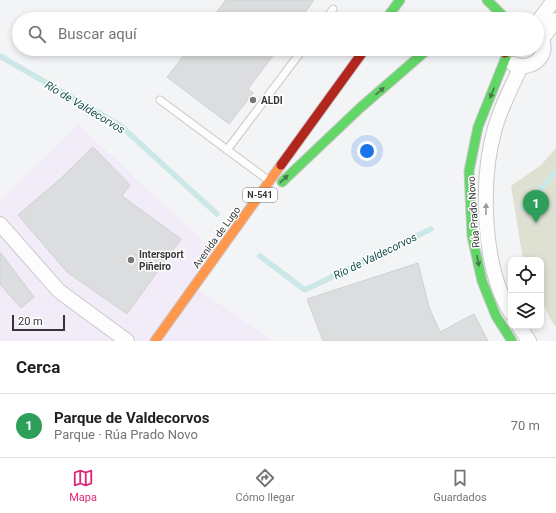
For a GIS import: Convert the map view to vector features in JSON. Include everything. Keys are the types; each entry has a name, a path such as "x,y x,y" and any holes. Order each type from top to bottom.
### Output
{"main road":[{"path":"391,12 400,0"},
{"path":"488,0 499,12"},
{"name":"Avenida de Lugo","path":"155,341 360,56"},
{"path":"246,215 360,108 420,56"},
{"name":"Rúa Prado Novo","path":"504,56 478,126 469,171 472,236 482,281 496,316 512,341"}],"street":[{"path":"544,14 554,0"},
{"path":"544,31 556,20"},
{"path":"508,56 514,64 521,67 527,67 534,64 541,56"},
{"name":"Rúa Prado Novo","path":"508,308 494,273 486,230 487,168 495,128 507,93 521,67"},
{"path":"0,224 59,291 124,340"},
{"path":"521,329 529,341"}],"lane":[{"path":"227,150 298,56"},
{"path":"160,100 270,182"}],"shaded area":[{"path":"78,124 218,255 194,287 274,341 0,341 0,201"},
{"path":"556,148 556,327 544,306 544,257 523,257 511,186 541,165"}],"building":[{"path":"226,0 314,0 305,12 217,12"},
{"path":"184,56 273,56 248,89 253,93 229,124 167,77"},
{"path":"93,147 130,185 122,196 181,239 127,314 67,272 18,215 59,180"},
{"path":"0,252 34,297 21,308 0,284"},
{"path":"418,263 429,307 440,332 474,314 488,341 323,341 307,299"}],"waterway":[{"name":"Río de Valdecorvos","path":"0,56 121,126 217,214"},
{"name":"Río de Valdecorvos","path":"522,208 556,172"},
{"name":"Río de Valdecorvos","path":"260,256 305,290 431,229"}],"traffic: fast":[{"path":"391,12 400,0"},
{"path":"487,0 499,12"},
{"path":"282,182 360,108 420,56"},
{"path":"506,57 478,127 469,171 472,236 482,281 496,316 512,341"}],"traffic: slow":[{"path":"155,341 281,165"}],"traffic: jam":[{"path":"281,165 360,56"}],"place":[{"name":"ALDI","path":"253,100"},
{"name":"Parque de Valdecorvos","path":"536,223"},
{"name":"Intersport Piñeiro","path":"131,260"}]}
